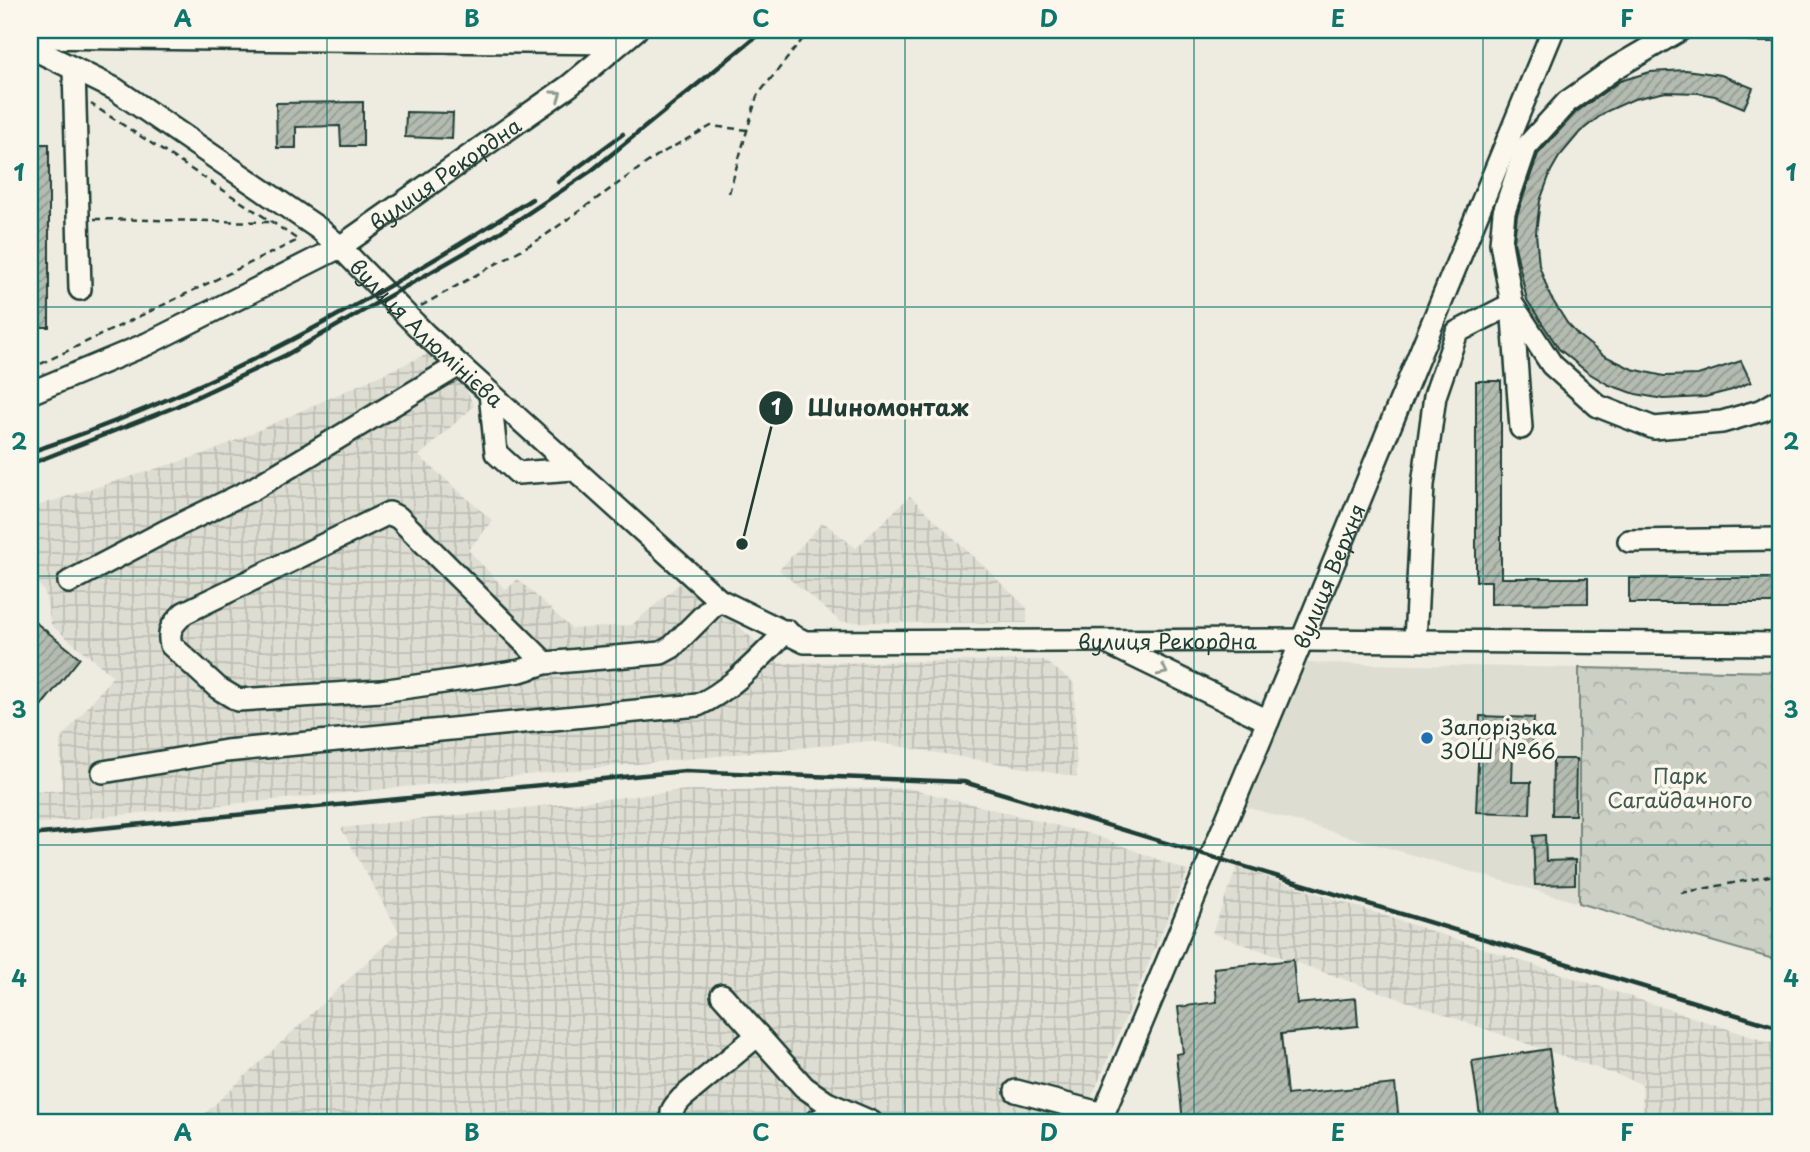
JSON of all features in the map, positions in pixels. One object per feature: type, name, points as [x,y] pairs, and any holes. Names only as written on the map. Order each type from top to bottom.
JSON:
[{"type":"street","name":"вулиця Верхня","points":[[1102,1118],[1553,30]]},
{"type":"street","points":[[1521,428],[1512,304],[1501,243],[1504,212],[1526,147],[1567,102],[1615,68],[1680,30]]},
{"type":"street","points":[[1754,30],[1780,30]]},
{"type":"street","name":"вулиця Рекордна","points":[[30,393],[147,344],[340,247],[569,86],[625,34]]},
{"type":"street","points":[[30,37],[625,34]]},
{"type":"street","name":"вулиця Алюмінієва","points":[[30,47],[115,89],[318,228],[459,365],[719,600],[796,636]]},
{"type":"street","points":[[74,69],[80,289]]},
{"type":"street","points":[[1512,304],[1552,365],[1598,406],[1654,428],[1722,422],[1763,410],[1780,400]]},
{"type":"street","points":[[1415,641],[1423,485],[1434,396],[1457,332],[1512,304]]},
{"type":"street","points":[[69,582],[163,532],[253,489],[459,365]]},
{"type":"street","points":[[490,393],[496,453],[518,473],[574,468]]},
{"type":"street","points":[[545,663],[399,518],[389,513],[184,613],[171,627],[169,636],[171,645],[218,688],[238,700],[381,691],[520,671],[545,663],[661,653],[672,647],[719,600]]},
{"type":"street","points":[[1629,541],[1780,539]]},
{"type":"street","name":"вулиця Рекордна","points":[[796,636],[1102,641],[1780,644]]},
{"type":"street","points":[[103,772],[226,751],[698,705],[714,697],[796,636]]},
{"type":"street","points":[[1102,641],[1268,721]]},
{"type":"street","points":[[722,995],[804,1087],[841,1109],[871,1122]]},
{"type":"street","points":[[675,1122],[671,1115],[672,1109],[682,1098],[758,1035]]},
{"type":"street","points":[[1016,1091],[1076,1115],[1102,1118]]},
{"type":"street","points":[[815,1122],[841,1109]]},
{"type":"path","points":[[729,193],[757,96],[810,30]]},
{"type":"path","points":[[30,369],[298,240],[75,94]]},
{"type":"path","points":[[403,312],[426,305],[540,239],[658,156],[711,126],[747,130]]},
{"type":"path","points":[[94,219],[272,222]]},
{"type":"path","points":[[1681,893],[1780,874]]},
{"type":"shaded area","points":[[434,351],[457,371],[474,406],[419,456],[493,521],[468,550],[506,590],[518,579],[572,629],[632,625],[686,578],[779,663],[1044,660],[1074,683],[1077,777],[869,741],[30,824],[30,791],[62,790],[60,740],[113,676],[51,625],[45,593],[30,572],[30,508],[210,452]]},
{"type":"shaded area","points":[[910,496],[1027,608],[1027,623],[841,622],[779,570],[823,522],[856,548]]},
{"type":"shaded area","name":"Запорізька ЗОШ №66","points":[[1307,663],[1579,668],[1579,903],[1246,807]]},
{"type":"shaded area","points":[[908,788],[1094,835],[1188,871],[1081,1122],[196,1122],[399,932],[341,828],[687,790]]},
{"type":"shaded area","points":[[1237,867],[1780,1046],[1780,1122],[1643,1122],[1642,1084],[1212,933]]},
{"type":"green space","name":"Парк Сагайдачного","points":[[1579,668],[1780,672],[1780,961],[1579,903]]},
{"type":"building","points":[[1686,70],[1721,75],[1753,88],[1744,108],[1715,96],[1666,92],[1634,99],[1605,112],[1580,132],[1551,171],[1540,201],[1536,233],[1539,265],[1550,296],[1567,323],[1603,355],[1632,369],[1664,376],[1698,375],[1741,361],[1751,382],[1705,397],[1663,399],[1609,385],[1587,372],[1559,349],[1527,300],[1514,242],[1517,215],[1538,154],[1576,112],[1620,81],[1650,72]]},
{"type":"building","points":[[363,102],[363,146],[341,146],[340,126],[296,127],[296,148],[277,148],[276,103]]},
{"type":"building","points":[[406,112],[453,113],[452,139],[405,137]]},
{"type":"building","points":[[30,144],[49,144],[49,327],[30,327]]},
{"type":"building","points":[[1476,381],[1501,381],[1501,578],[1588,578],[1588,603],[1491,604],[1491,581],[1476,581]]},
{"type":"building","points":[[1629,578],[1780,578],[1780,603],[1629,603]]},
{"type":"building","points":[[30,618],[80,658],[42,705],[30,695]]},
{"type":"building","points":[[1480,716],[1534,718],[1532,751],[1513,750],[1512,782],[1531,782],[1530,814],[1476,812]]},
{"type":"building","points":[[1553,759],[1576,759],[1575,815],[1552,815]]},
{"type":"building","points":[[1545,835],[1546,861],[1575,860],[1575,884],[1535,885],[1533,836]]},
{"type":"building","points":[[1293,960],[1297,1004],[1356,998],[1358,1026],[1281,1034],[1287,1095],[1395,1084],[1399,1122],[1183,1122],[1176,1054],[1183,1053],[1178,1007],[1217,1002],[1214,968]]},
{"type":"building","points":[[1549,1049],[1558,1115],[1508,1122],[1481,1122],[1472,1061]]},
{"type":"railway","points":[[30,464],[175,407],[286,355],[494,236],[591,171],[764,30]]},
{"type":"railway","points":[[558,182],[623,134]]},
{"type":"railway","points":[[30,452],[96,429],[226,373],[351,308],[532,199]]},
{"type":"railway","points":[[30,835],[685,771],[964,782],[1780,1028]]},
{"type":"place","name":"Шиномонтаж","points":[[742,544]]},
{"type":"place","name":"Запорізька ЗОШ №66","points":[[1427,738]]}]
